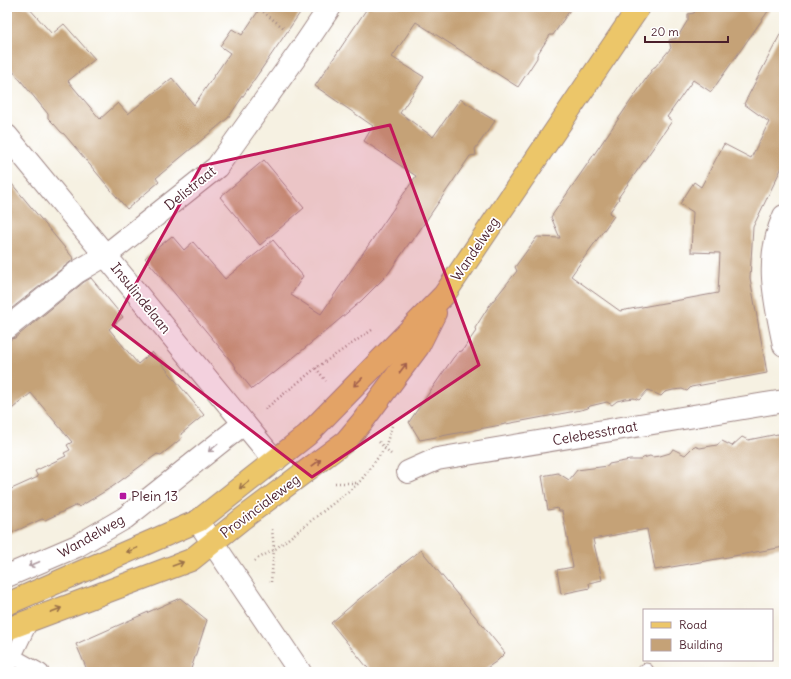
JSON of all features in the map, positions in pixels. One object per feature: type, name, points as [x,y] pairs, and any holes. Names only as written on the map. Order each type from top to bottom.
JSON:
[{"type":"main road","name":"Wandelweg","points":[[274,461],[307,435],[444,294],[639,7]]},
{"type":"main road","name":"Provincialeweg","points":[[7,630],[191,560],[346,441],[418,347],[444,294]]},
{"type":"main road","name":"Provincialeweg","points":[[7,604],[198,521],[274,461]]},
{"type":"street","name":"Delistraat","points":[[7,328],[77,272],[106,255],[217,167],[330,7]]},
{"type":"street","name":"Insulindelaan","points":[[7,136],[274,461]]},
{"type":"street","points":[[784,216],[773,254],[773,288],[784,345]]},
{"type":"street","name":"Celebesstraat","points":[[408,472],[437,459],[784,400]]},
{"type":"street","name":"Wandelweg","points":[[7,576],[77,546],[126,518],[243,424]]},
{"type":"street","points":[[198,521],[300,672]]},
{"type":"lane","points":[[7,670],[31,620]]},
{"type":"lane","points":[[14,657],[41,672]]},
{"type":"path","points":[[257,7],[305,44]]},
{"type":"path","points":[[243,424],[251,420],[316,368],[376,327]]},
{"type":"path","points":[[271,523],[274,550],[358,483],[385,448]]},
{"type":"path","points":[[332,482],[358,483]]},
{"type":"highlighted area","points":[[390,125],[479,365],[312,477],[113,325],[201,166]]},
{"type":"building","points":[[7,7],[28,7],[52,34],[64,24],[95,59],[68,81],[100,119],[118,103],[128,114],[172,78],[194,105],[230,53],[220,46],[232,29],[242,35],[261,7],[304,7],[228,118],[156,178],[159,182],[127,209],[64,134],[48,118],[48,114],[7,64]]},
{"type":"building","points":[[368,7],[572,7],[553,35],[550,35],[518,87],[416,22],[392,57],[424,77],[400,113],[433,137],[460,99],[495,121],[475,149],[476,155],[470,156],[388,274],[361,301],[321,335],[252,389],[235,368],[236,367],[145,258],[172,236],[184,250],[193,242],[225,279],[273,240],[303,276],[291,295],[321,314],[416,176],[364,141],[373,126],[315,86]]},
{"type":"building","points":[[697,7],[771,7],[711,92],[693,80],[667,117],[672,121],[609,213],[614,216],[571,276],[620,311],[718,293],[720,253],[691,252],[693,212],[680,204],[694,182],[701,187],[724,144],[751,158],[769,122],[744,104],[784,27],[784,163],[753,227],[750,278],[767,373],[691,387],[687,391],[682,389],[673,390],[665,392],[661,396],[648,390],[639,400],[634,398],[625,399],[617,401],[612,405],[607,402],[581,410],[420,440],[409,422],[453,358],[458,352],[462,351],[476,331],[475,328],[489,306],[517,271],[515,267],[537,237],[560,238],[551,217],[654,67],[671,48],[669,40],[677,38],[688,20],[688,14],[694,13]]},
{"type":"building","points":[[264,160],[304,208],[260,245],[220,197]]},
{"type":"building","points":[[7,178],[74,259],[7,312]]},
{"type":"building","points":[[91,278],[123,317],[109,329],[138,364],[152,352],[204,415],[181,434],[182,438],[161,455],[157,454],[112,487],[79,507],[77,505],[7,535],[7,491],[38,477],[35,471],[66,456],[64,453],[70,450],[67,445],[72,442],[31,393],[7,413],[7,340],[15,338]]},
{"type":"building","points":[[784,434],[784,547],[655,570],[647,529],[593,539],[602,580],[589,583],[590,588],[561,594],[557,570],[573,567],[562,511],[559,511],[558,508],[548,510],[542,476],[558,473],[569,480],[577,470],[608,466],[609,464],[630,460],[641,460],[650,456],[660,456],[670,453],[673,449],[685,455],[694,446],[700,448],[717,445],[722,441],[732,446],[742,437],[748,440]]},
{"type":"building","points":[[421,550],[505,653],[497,661],[481,672],[371,672],[331,623]]},
{"type":"building","points":[[180,598],[207,620],[190,672],[88,672],[76,644]]},
{"type":"place","name":"Plein 13","points":[[123,496]]}]
